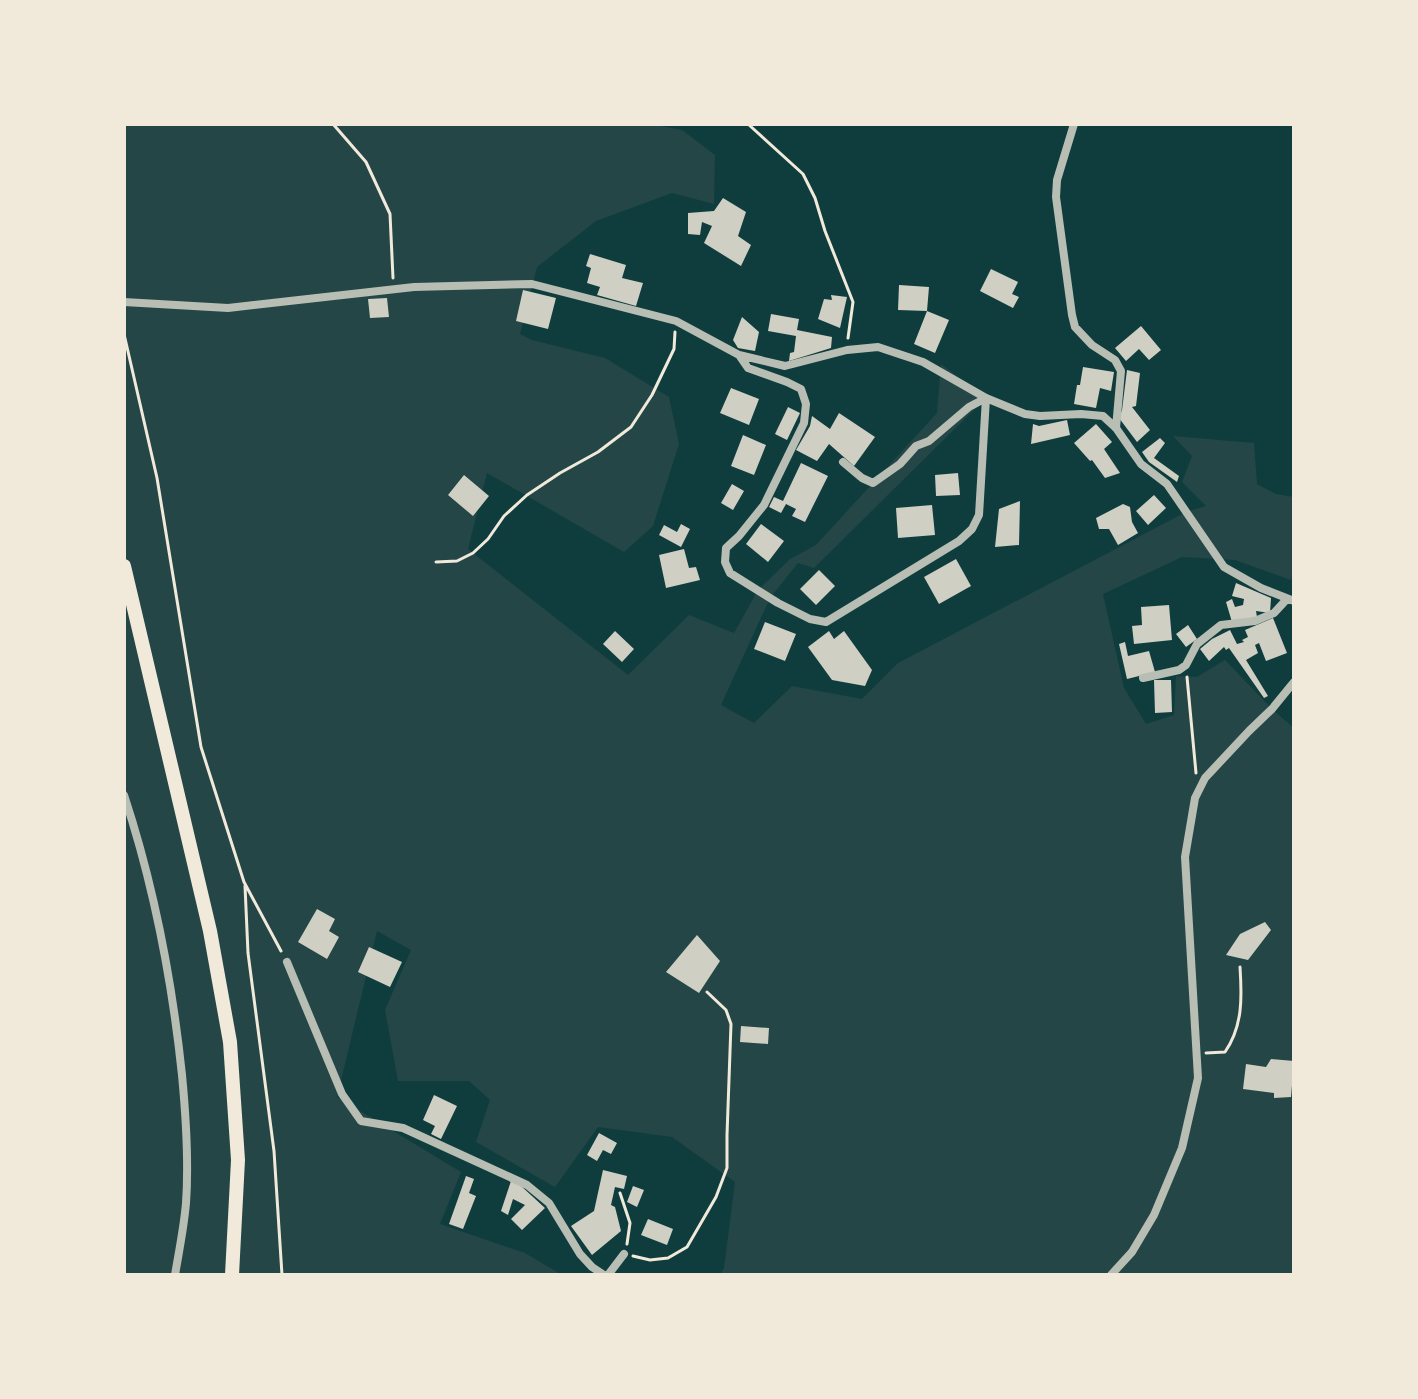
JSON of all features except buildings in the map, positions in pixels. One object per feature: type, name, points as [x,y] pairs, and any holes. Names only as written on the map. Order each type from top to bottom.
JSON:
[{"type":"highway","points":[[124,566],[210,931],[230,1042],[238,1160],[232,1275]]},
{"type":"street","points":[[1074,124],[1057,180],[1056,197],[1070,299],[1075,327],[1092,345],[1115,360],[1121,371],[1116,428]]},
{"type":"street","points":[[124,302],[228,308],[394,289],[532,284],[676,321],[739,355],[785,366],[847,350],[878,347],[923,362],[986,398],[1025,414],[1103,416],[1116,428],[1141,464],[1167,484],[1224,567],[1261,588],[1291,600]]},
{"type":"street","points":[[739,355],[748,368],[801,389],[806,404],[804,423],[764,505],[726,548],[725,562],[730,573],[778,603],[810,619],[826,622],[959,541],[972,529],[979,515],[986,398]]},
{"type":"street","points":[[843,462],[873,483],[900,464],[916,446],[929,441],[969,407],[986,398]]},
{"type":"street","points":[[1143,678],[1179,670],[1186,665],[1197,644],[1221,625],[1255,621],[1274,613],[1291,600]]},
{"type":"street","points":[[1111,1275],[1132,1252],[1154,1215],[1182,1148],[1198,1078],[1185,857],[1195,798],[1205,778],[1294,682]]},
{"type":"street","points":[[124,795],[163,939],[180,1058],[186,1128],[186,1202],[175,1275]]},
{"type":"street","points":[[287,962],[342,1094],[361,1121],[403,1128],[527,1185],[549,1203],[580,1254],[592,1267],[606,1275],[624,1254]]},
{"type":"path","points":[[333,124],[366,162],[390,214],[394,289]]},
{"type":"path","points":[[748,124],[803,174],[815,198],[853,302],[847,350]]},
{"type":"path","points":[[436,562],[457,561],[473,553],[488,539],[504,516],[527,495],[598,452],[631,427],[652,395],[674,349],[676,321]]},
{"type":"path","points":[[124,334],[157,478],[201,747],[244,882],[287,962]]},
{"type":"path","points":[[1186,665],[1196,771],[1195,798]]},
{"type":"path","points":[[244,882],[248,953],[274,1151],[282,1275]]},
{"type":"path","points":[[1197,1052],[1225,1052],[1234,1039],[1240,1020],[1240,967]]},
{"type":"path","points":[[620,1193],[630,1223],[624,1254],[650,1260],[668,1258],[687,1247],[716,1197],[727,1168],[731,1024],[726,1010],[707,992]]},
{"type":"shaded area","points":[[124,124],[651,124],[682,130],[715,155],[714,204],[672,193],[596,221],[537,267],[520,334],[532,340],[605,358],[669,397],[679,444],[653,526],[624,552],[487,473],[468,549],[628,675],[689,615],[734,633],[758,590],[790,559],[816,545],[937,413],[941,364],[986,398],[814,568],[798,563],[770,598],[721,705],[754,723],[792,686],[862,699],[898,663],[1186,512],[1206,506],[1182,482],[1192,456],[1173,436],[1254,443],[1257,484],[1276,494],[1294,497],[1294,568],[1291,580],[1235,560],[1182,557],[1103,594],[1124,688],[1146,724],[1174,715],[1176,676],[1197,677],[1225,660],[1294,728],[1294,1275],[720,1275],[724,1268],[735,1182],[672,1137],[598,1127],[555,1187],[476,1142],[490,1100],[469,1081],[398,1081],[385,1010],[411,950],[377,931],[337,1097],[461,1172],[440,1224],[525,1253],[562,1275],[124,1275]]}]
